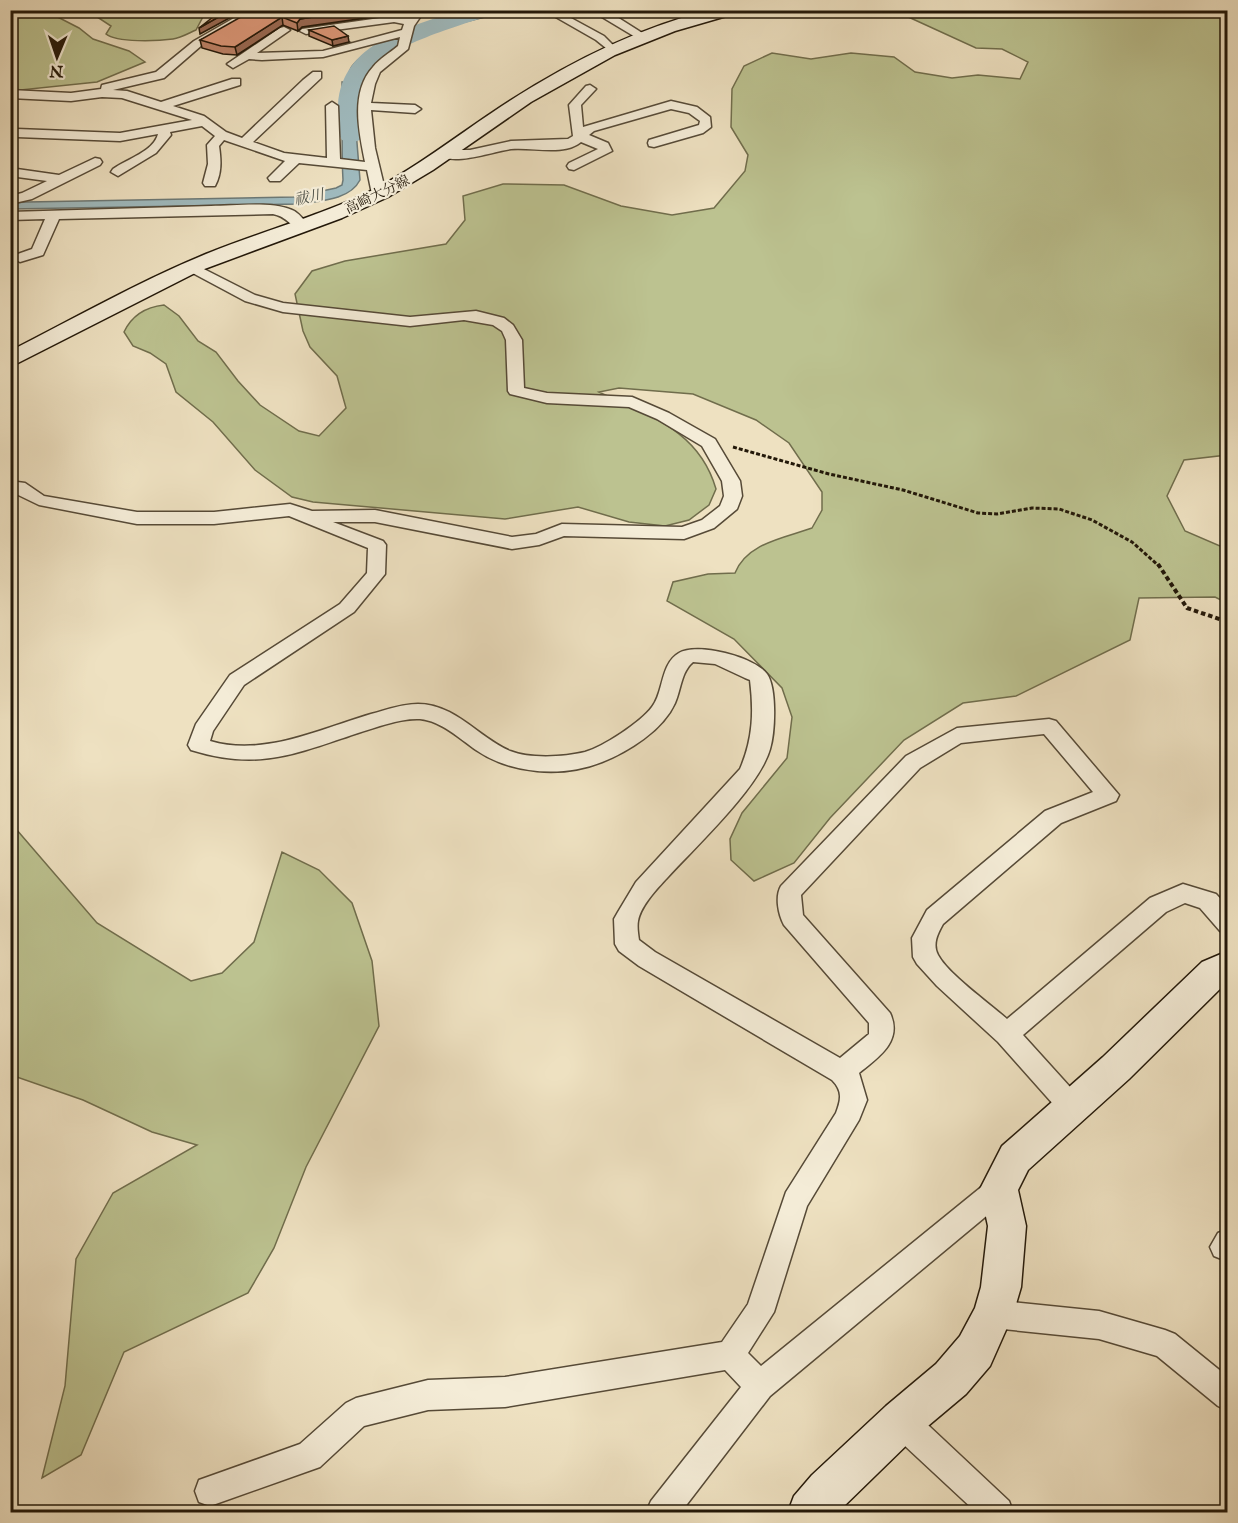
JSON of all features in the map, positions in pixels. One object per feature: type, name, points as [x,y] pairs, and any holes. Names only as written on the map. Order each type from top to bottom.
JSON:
[{"type":"main road","name":"高崎大分線","points":[[10,360],[192,267],[380,194],[424,169],[517,103],[611,49],[684,22],[731,10]]},
{"type":"main road","points":[[810,1512],[828,1491],[902,1421],[951,1379],[975,1352],[993,1314],[1001,1287],[1007,1226],[999,1189],[1015,1158],[1116,1068],[1214,972],[1227,965]]},
{"type":"street","points":[[380,194],[369,166],[364,106],[366,90],[374,72],[401,50],[407,32],[420,10]]},
{"type":"street","points":[[601,12],[641,36]]},
{"type":"street","points":[[10,94],[82,93],[160,75],[198,43],[257,14]]},
{"type":"street","points":[[558,14],[600,38],[611,49]]},
{"type":"street","points":[[306,32],[394,19],[407,32]]},
{"type":"street","points":[[233,64],[284,30]]},
{"type":"street","points":[[247,55],[262,57],[323,54],[407,32]]},
{"type":"street","points":[[244,143],[265,126],[298,89],[317,75]]},
{"type":"street","points":[[161,106],[236,81]]},
{"type":"street","points":[[574,166],[606,151],[603,146],[579,135],[577,130],[578,111],[574,105],[590,89]]},
{"type":"street","points":[[42,94],[71,97],[118,93],[206,121],[222,135],[295,159],[369,166]]},
{"type":"street","points":[[444,154],[470,154],[511,145],[563,145],[573,142],[590,128],[671,105],[693,110],[706,120],[705,127],[699,130],[654,144]]},
{"type":"street","points":[[332,106],[338,163]]},
{"type":"street","points":[[364,106],[415,110]]},
{"type":"street","points":[[17,133],[120,137],[206,121]]},
{"type":"street","points":[[118,172],[142,155],[160,146],[165,135],[162,129]]},
{"type":"street","points":[[210,183],[215,164],[213,145],[222,135]]},
{"type":"street","points":[[275,178],[295,159]]},
{"type":"street","points":[[10,200],[27,196],[95,162]]},
{"type":"street","points":[[10,172],[62,179]]},
{"type":"street","points":[[10,216],[273,210],[289,213],[302,226]]},
{"type":"street","points":[[20,258],[38,252],[54,214]]},
{"type":"street","points":[[192,267],[242,294],[271,305],[322,312],[383,316],[404,321],[445,316],[479,317],[498,321],[510,330],[515,343],[516,391],[547,398],[632,402],[663,416],[709,443],[731,481],[733,496],[728,509],[708,524],[684,533],[562,530],[539,538],[512,543],[375,516],[310,516]]},
{"type":"street","points":[[10,486],[19,487],[39,500],[137,518],[214,518],[290,510],[310,516],[329,527],[377,545],[376,574],[347,608],[237,680],[202,729],[198,745],[216,753],[268,752],[383,717],[422,711],[450,722],[503,757],[528,762],[564,762],[595,757],[658,715],[668,700],[674,673],[682,659],[693,654],[719,658],[747,668],[759,677],[764,708],[760,748],[749,773],[644,888],[626,919],[627,944],[647,959],[841,1072],[850,1081],[854,1100],[846,1120],[795,1202],[760,1312],[730,1355],[505,1392],[428,1395],[356,1413],[309,1456],[210,1491]]},
{"type":"street","points":[[841,1072],[881,1037],[881,1020],[792,918],[789,892],[913,762],[957,736],[1049,726],[1108,795],[1053,817],[935,917],[924,938],[925,957],[945,979],[1007,1034],[1071,1106]]},
{"type":"street","points":[[1007,1034],[1158,905],[1183,893],[1208,901],[1227,924]]},
{"type":"street","points":[[662,1512],[760,1386],[999,1189]]},
{"type":"street","points":[[993,1314],[1099,1325],[1165,1344],[1227,1396]]},
{"type":"street","points":[[730,1355],[760,1386]]},
{"type":"street","points":[[902,1421],[998,1512]]},
{"type":"path","points":[[709,443],[731,446],[830,474],[903,490],[978,513],[997,514],[1032,508],[1059,509],[1092,520],[1132,542],[1157,563],[1187,608],[1227,622]]},
{"type":"green space","points":[[206,10],[196,30],[182,37],[148,41],[111,37],[106,34],[111,26],[88,11]]},
{"type":"green space","points":[[11,11],[46,11],[79,28],[93,39],[129,51],[145,62],[97,82],[11,91]]},
{"type":"green space","points":[[909,11],[1227,11],[1227,455],[1184,460],[1167,496],[1185,531],[1227,549],[1227,603],[1215,597],[1139,598],[1130,640],[1016,696],[963,703],[904,740],[830,818],[794,863],[754,881],[731,860],[730,839],[742,813],[787,758],[792,717],[782,688],[734,639],[667,601],[673,582],[708,574],[735,573],[748,555],[757,548],[812,528],[822,510],[822,492],[789,443],[756,420],[693,394],[619,388],[599,392],[670,427],[698,452],[708,469],[716,489],[709,505],[689,520],[665,526],[629,522],[578,507],[505,519],[313,502],[292,497],[255,470],[213,422],[176,392],[166,364],[150,353],[133,346],[124,332],[140,313],[164,305],[179,316],[198,341],[216,352],[260,405],[299,431],[319,436],[346,408],[337,376],[310,347],[303,331],[295,294],[312,271],[345,261],[446,244],[465,220],[463,196],[503,184],[564,185],[621,206],[672,215],[714,208],[745,171],[748,155],[731,127],[732,89],[744,66],[772,53],[811,59],[851,53],[894,57],[915,72],[952,78],[978,75],[1020,79],[1028,62],[1002,49],[976,48],[904,15]]},
{"type":"green space","points":[[10,822],[97,923],[191,981],[222,973],[254,942],[282,852],[319,870],[352,903],[372,961],[379,1026],[306,1167],[274,1248],[248,1293],[124,1352],[81,1455],[42,1478],[65,1386],[76,1259],[113,1193],[197,1145],[152,1132],[83,1100],[11,1075]]},
{"type":"water","points":[[489,11],[509,11],[457,24],[401,42],[356,73],[353,93],[360,180],[355,187],[342,196],[300,204],[11,209],[11,203],[27,202],[294,197],[336,188],[342,185],[343,180],[342,82],[346,82],[353,65],[363,55],[396,38],[437,24]]},
{"type":"building","points":[[222,10],[231,10],[199,28]]},
{"type":"building","points":[[274,10],[359,10],[300,19],[297,23],[282,17],[235,47],[200,40],[246,14]]},
{"type":"building","points":[[334,26],[348,36],[332,40],[309,30]]},
{"type":"waterway","name":"祓川","points":[[456,20],[458,10]]},
{"type":"waterway","name":"祓川","points":[[351,135],[352,91],[357,74],[370,58],[418,33],[483,10]]}]
